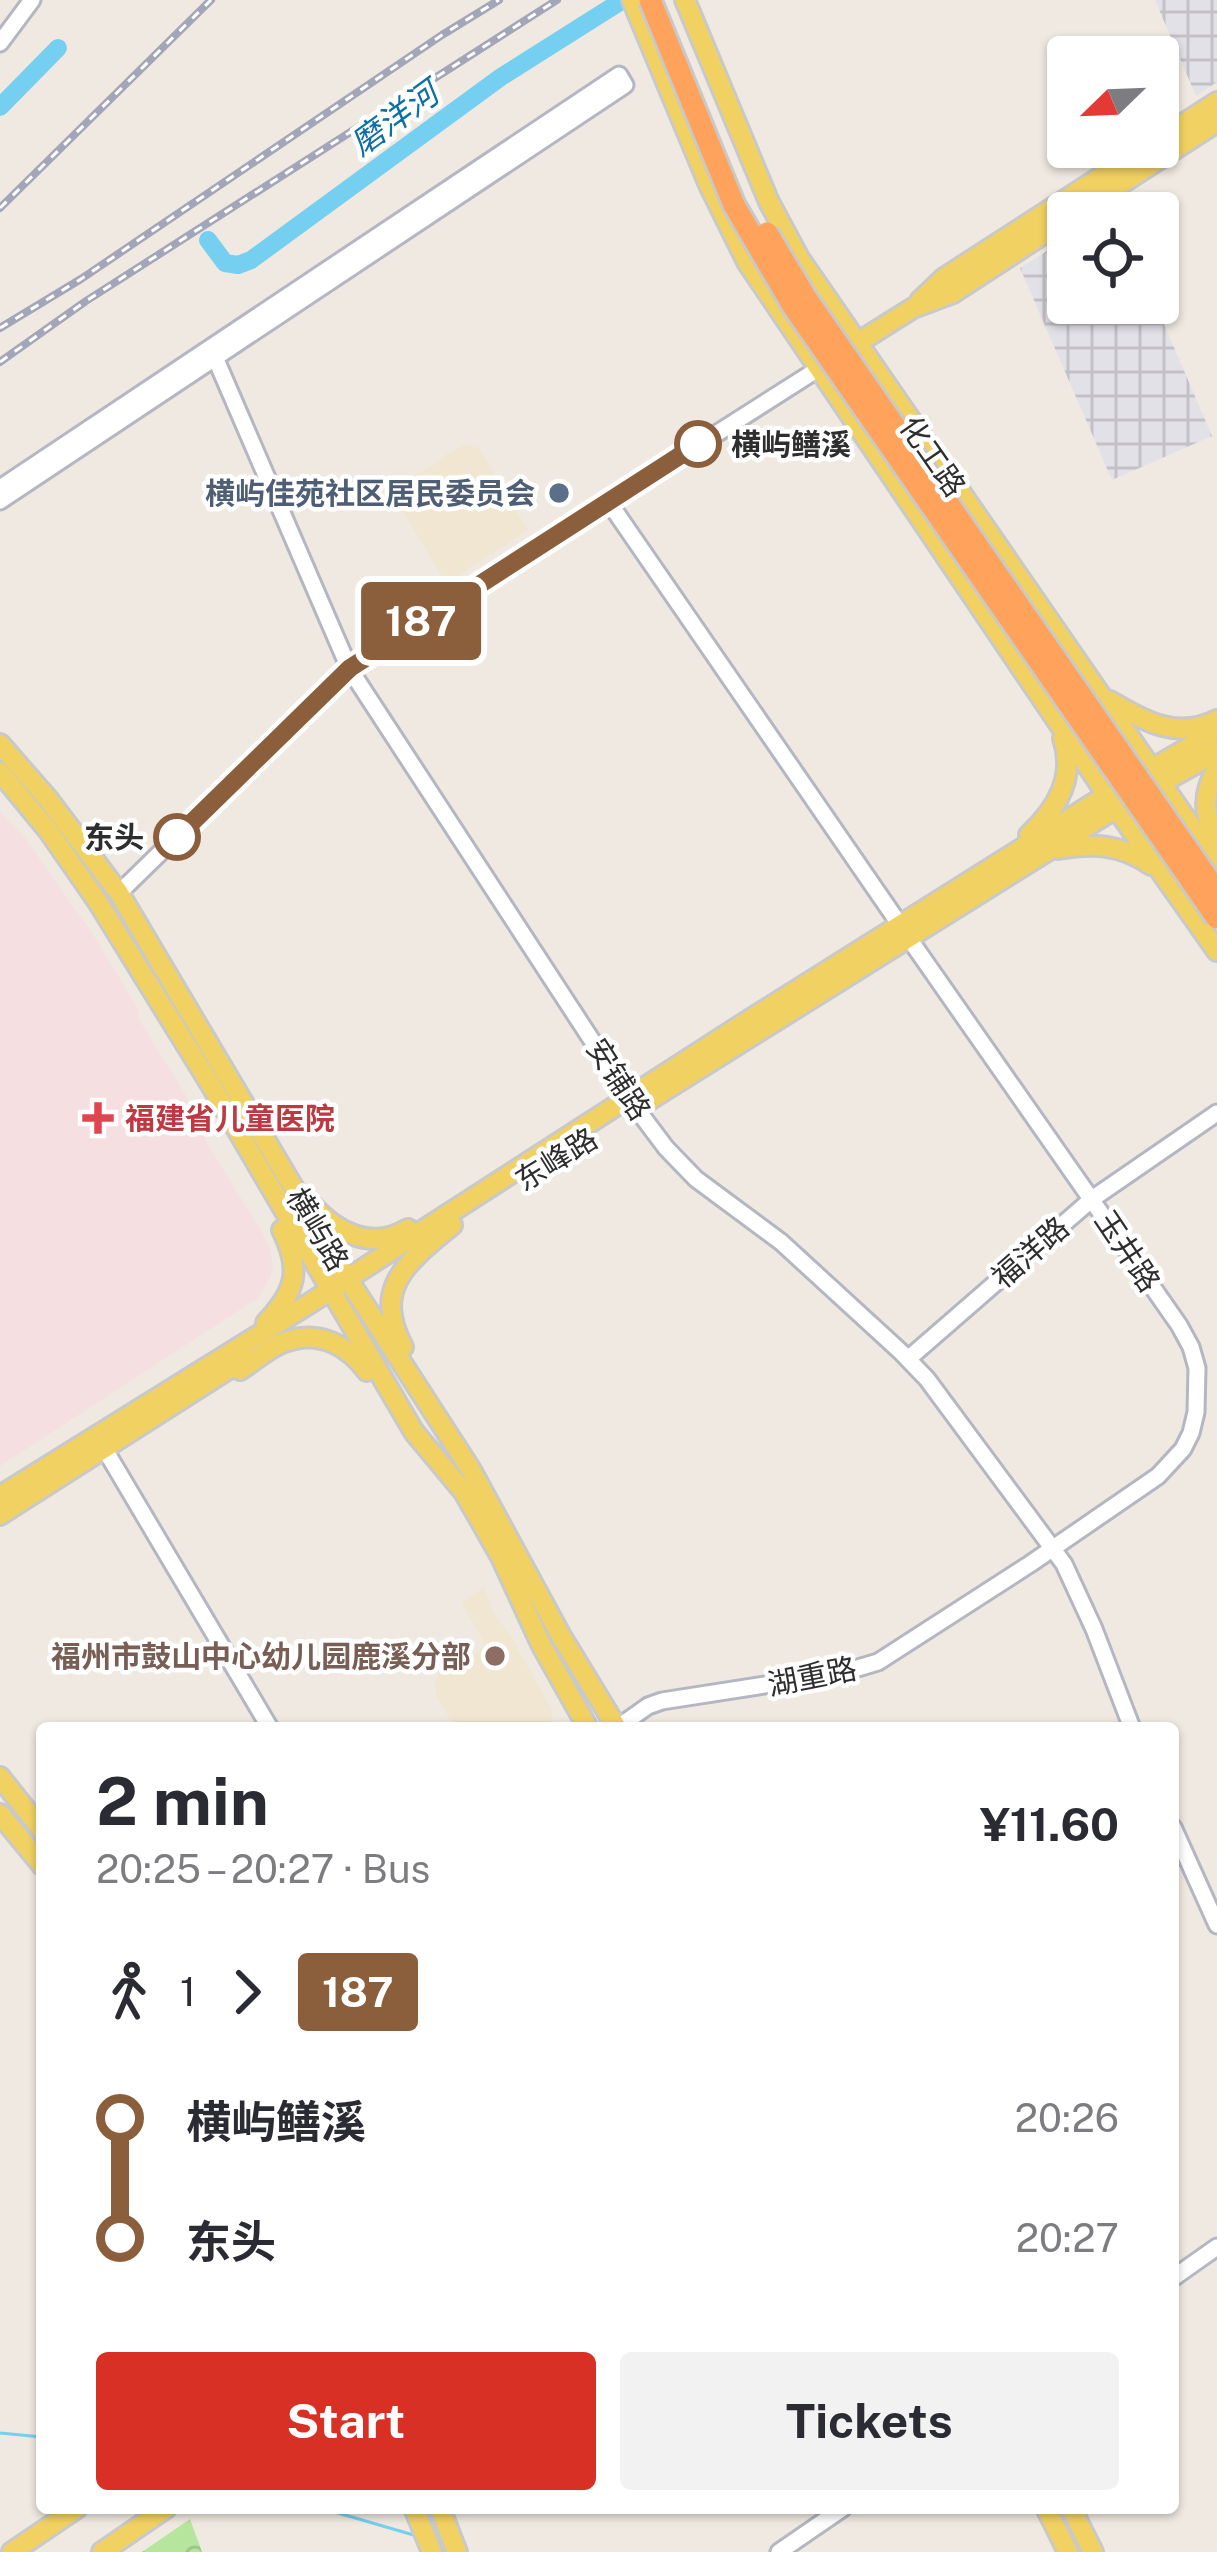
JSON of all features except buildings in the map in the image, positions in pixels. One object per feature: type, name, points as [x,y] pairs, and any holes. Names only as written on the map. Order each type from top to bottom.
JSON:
[{"type":"highway","name":"化工路","points":[[650,0],[734,205],[793,306],[1217,918]]},
{"type":"highway","name":"化工路","points":[[665,0],[747,200],[806,298],[1217,892]]},
{"type":"main road","points":[[632,0],[709,185],[747,262],[1111,802],[1217,950]]},
{"type":"main road","points":[[685,0],[769,202],[824,298],[1217,864]]},
{"type":"main road","points":[[1179,126],[1217,102]]},
{"type":"main road","points":[[1109,192],[1217,122]]},
{"type":"main road","points":[[913,308],[944,278],[1114,168]]},
{"type":"main road","points":[[818,368],[913,308],[952,293],[1047,232]]},
{"type":"main road","points":[[1102,696],[1158,726],[1196,729],[1217,720]]},
{"type":"main road","points":[[1000,861],[1041,824],[1065,784],[1067,750],[1045,702]]},
{"type":"main road","points":[[1111,802],[1217,731]]},
{"type":"main road","name":"横屿路","points":[[0,744],[119,892],[350,1283],[471,1470],[613,1722]]},
{"type":"main road","points":[[1157,775],[1217,752]]},
{"type":"main road","points":[[1217,768],[1204,808],[1217,841]]},
{"type":"main road","name":"横屿路","points":[[0,772],[98,902],[414,1432],[473,1508],[585,1722]]},
{"type":"main road","name":"东峰路","points":[[904,931],[1000,861],[1111,802]]},
{"type":"main road","name":"东峰路","points":[[350,1283],[452,1225],[904,931],[1047,851],[1111,802]]},
{"type":"main road","points":[[1047,851],[1110,846],[1159,871]]},
{"type":"main road","name":"东峰路","points":[[0,1515],[192,1392],[476,1196],[633,1103]]},
{"type":"main road","points":[[247,1149],[295,1269],[283,1304],[253,1339]]},
{"type":"main road","points":[[289,1180],[331,1224],[367,1239],[394,1237],[459,1198],[476,1196]]},
{"type":"main road","points":[[437,1416],[396,1333],[390,1305],[407,1264],[452,1225]]},
{"type":"main road","name":"东峰路","points":[[0,1496],[253,1339],[333,1295]]},
{"type":"main road","points":[[192,1392],[237,1372],[289,1340],[324,1340],[357,1358],[414,1432]]},
{"type":"main road","points":[[0,1778],[36,1823]]},
{"type":"main road","points":[[0,1814],[36,1858]]},
{"type":"main road","points":[[12,2552],[68,2514]]},
{"type":"main road","points":[[102,2552],[157,2514]]},
{"type":"main road","points":[[416,2514],[432,2552]]},
{"type":"main road","points":[[443,2514],[457,2552]]},
{"type":"main road","points":[[1049,2514],[1068,2552]]},
{"type":"main road","points":[[1074,2514],[1093,2552]]},
{"type":"street","points":[[0,44],[32,0]]},
{"type":"street","points":[[0,488],[213,353],[626,85],[619,75],[213,353],[0,501]]},
{"type":"street","name":"安铺路","points":[[213,353],[350,668],[633,1103],[696,1179],[781,1242],[927,1379],[1054,1548],[1079,1595],[1130,1722]]},
{"type":"street","points":[[119,892],[350,668],[818,368]]},
{"type":"street","name":"玉井路","points":[[608,501],[1093,1198],[1191,1347],[1198,1377],[1196,1412],[1184,1449],[1166,1469],[1054,1548]]},
{"type":"street","name":"福洋路","points":[[908,1359],[1093,1198],[1217,1113]]},
{"type":"street","points":[[104,1448],[266,1722]]},
{"type":"street","name":"湖重路","points":[[625,1722],[662,1701],[841,1673],[878,1661],[1054,1548]]},
{"type":"street","points":[[1179,1840],[1217,1925]]},
{"type":"street","points":[[1179,2274],[1217,2247]]},
{"type":"street","points":[[779,2552],[834,2514]]},
{"type":"shaded area","points":[[1155,0],[1217,0],[1217,82],[1196,96],[1179,56],[1179,36],[1170,36]]},
{"type":"shaded area","points":[[1047,251],[1047,324],[1164,324],[1212,436],[1112,480],[1020,268]]},
{"type":"shaded area","points":[[466,445],[479,448],[528,530],[446,583],[389,488]]},
{"type":"shaded area","name":"福建省儿童医院","points":[[0,812],[25,838],[96,939],[185,1094],[207,1143],[263,1234],[273,1265],[258,1298],[0,1466]]},
{"type":"shaded area","name":"福州市鼓山中心幼儿园鹿溪分部","points":[[484,1588],[493,1612],[551,1708],[552,1722],[452,1722],[437,1697],[439,1673],[485,1644],[461,1602]]},
{"type":"green space","points":[[190,2519],[202,2552],[142,2552]]},
{"type":"waterway","name":"磨洋河","points":[[208,240],[225,263],[251,260],[501,77],[623,0]]},
{"type":"waterway","name":"磨洋河","points":[[0,107],[58,48]]},
{"type":"waterway","points":[[0,2433],[36,2436]]},
{"type":"waterway","points":[[342,2514],[417,2536]]},
{"type":"railway","points":[[0,208],[211,0]]},
{"type":"railway","points":[[0,328],[499,0]]},
{"type":"railway","points":[[0,362],[86,301],[557,0]]},
{"type":"bus line","name":"187","points":[[177,837],[350,668],[698,444]]},
{"type":"place","name":"横屿鳝溪","points":[[698,444]]},
{"type":"place","name":"横屿佳苑社区居民委员会","points":[[559,493]]},
{"type":"place","name":"东头","points":[[177,837]]},
{"type":"place","name":"福建省儿童医院","points":[[98,1118]]},
{"type":"place","name":"福州市鼓山中心幼儿园鹿溪分部","points":[[495,1656]]}]
